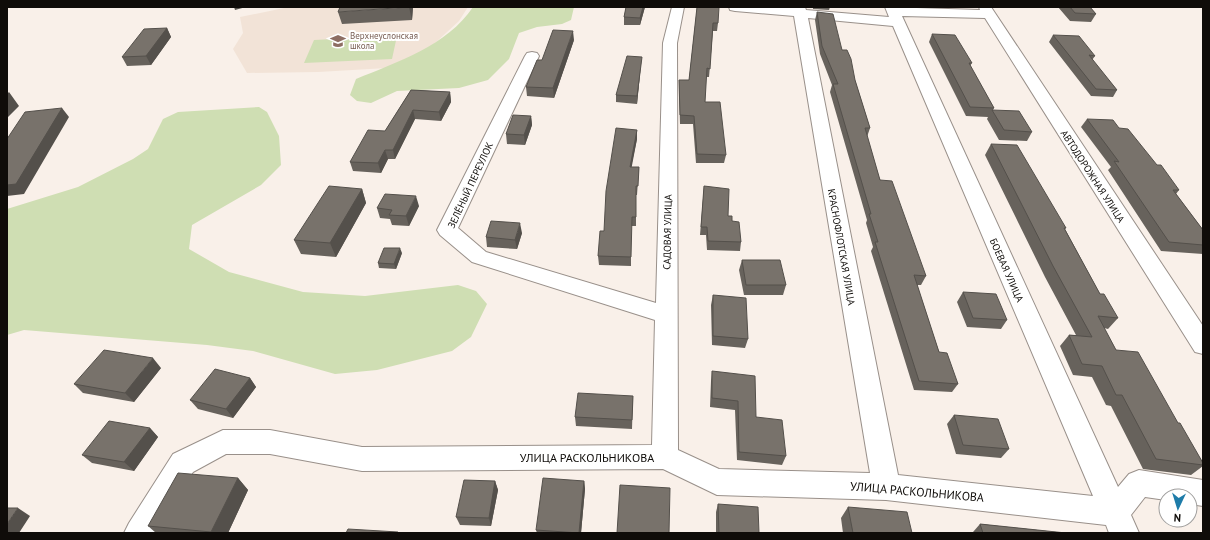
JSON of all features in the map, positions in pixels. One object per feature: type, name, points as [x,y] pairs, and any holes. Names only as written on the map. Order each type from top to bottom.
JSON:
[{"type":"street","name":"САДОВАЯ УЛИЦА","points":[[665,457],[670,43],[678,7]]},
{"type":"street","points":[[735,7],[893,14],[986,10]]},
{"type":"street","name":"АВТОДОРОЖНАЯ УЛИЦА","points":[[986,10],[1203,345]]},
{"type":"street","name":"КРАСНОФЛОТСКАЯ УЛИЦА","points":[[799,11],[886,487]]},
{"type":"street","name":"БОЕВАЯ УЛИЦА","points":[[893,14],[1119,522]]},
{"type":"street","name":"ЗЕЛЁНЫЙ ПЕРЕУЛОК","points":[[532,56],[447,230],[479,257],[666,315]]},
{"type":"street","name":"УЛИЦА РАСКОЛЬНИКОВА","points":[[139,533],[183,463],[223,442],[270,442],[362,459],[665,457],[717,482],[886,487],[1119,522]]},
{"type":"street","points":[[1119,522],[1139,483],[1203,493]]},
{"type":"shaded area","name":"Верхнеуслонская школа","points":[[289,7],[468,7],[459,21],[421,56],[387,68],[318,72],[247,73],[233,49],[243,33],[240,17]]},
{"type":"green space","points":[[473,7],[574,7],[571,20],[562,24],[537,27],[519,33],[509,59],[488,80],[459,88],[397,91],[371,103],[357,101],[350,95],[356,79],[404,59],[435,42],[450,32],[462,21]]},
{"type":"green space","points":[[397,36],[392,59],[304,63],[314,40]]},
{"type":"green space","points":[[259,107],[267,112],[279,136],[281,165],[261,185],[192,225],[189,249],[229,272],[303,292],[365,296],[458,285],[476,291],[487,304],[471,337],[452,351],[377,370],[335,374],[253,351],[207,345],[24,330],[7,335],[7,209],[78,187],[133,159],[148,149],[163,119],[178,112]]},
{"type":"building","points":[[340,7],[409,7],[338,12]]},
{"type":"building","points":[[626,7],[643,7],[640,18],[624,17]]},
{"type":"building","points":[[697,7],[719,7],[718,23],[713,23],[710,69],[707,68],[705,102],[720,102],[726,155],[697,154],[694,116],[680,115],[679,80],[689,80]]},
{"type":"building","points":[[1070,7],[1090,7],[1096,14],[1075,13]]},
{"type":"building","points":[[817,12],[833,14],[842,50],[847,50],[851,59],[855,80],[870,128],[865,128],[880,180],[892,181],[926,276],[914,275],[939,352],[947,353],[958,384],[919,381],[875,242],[878,242],[869,214],[871,214],[833,84],[838,84],[822,46]]},
{"type":"building","points":[[167,28],[146,56],[122,57],[144,29]]},
{"type":"building","points":[[553,30],[573,31],[553,88],[526,87],[537,60],[542,60]]},
{"type":"building","points":[[932,34],[955,35],[972,63],[969,63],[994,108],[970,107]]},
{"type":"building","points":[[1053,35],[1079,36],[1095,56],[1089,55],[1117,90],[1096,89]]},
{"type":"building","points":[[627,56],[642,57],[637,96],[616,95]]},
{"type":"building","points":[[411,90],[450,92],[439,112],[413,110],[393,150],[385,150],[378,163],[350,162],[368,130],[385,131]]},
{"type":"building","points":[[62,108],[16,184],[7,185],[7,139],[25,112]]},
{"type":"building","points":[[992,110],[1019,111],[1032,132],[1004,130]]},
{"type":"building","points":[[513,115],[531,116],[524,135],[506,134]]},
{"type":"building","points":[[1087,119],[1113,120],[1119,128],[1128,129],[1157,165],[1161,165],[1179,190],[1173,190],[1203,230],[1203,245],[1169,242],[1114,161],[1119,162]]},
{"type":"building","points":[[616,128],[637,130],[630,167],[639,167],[638,186],[636,186],[636,217],[632,217],[631,257],[598,256],[600,231],[604,231],[606,191]]},
{"type":"building","points":[[991,144],[1017,145],[1066,228],[1064,228],[1100,294],[1104,294],[1118,318],[1098,316],[1116,350],[1138,352],[1203,465],[1156,459],[1122,395],[1116,395],[1102,366],[1082,364],[1069,335],[1092,337],[1053,266]]},
{"type":"building","points":[[329,186],[362,189],[330,243],[294,240]]},
{"type":"building","points":[[704,186],[729,189],[728,216],[732,216],[732,221],[739,222],[741,242],[708,241],[707,227],[701,227]]},
{"type":"building","points":[[385,194],[416,196],[406,216],[389,215],[392,210],[377,208]]},
{"type":"building","points":[[491,221],[520,223],[515,240],[486,237]]},
{"type":"building","points":[[384,248],[400,248],[394,264],[378,263]]},
{"type":"building","points":[[742,260],[780,260],[786,285],[746,285]]},
{"type":"building","points":[[963,292],[996,294],[1007,320],[973,318]]},
{"type":"building","points":[[713,295],[746,298],[748,339],[713,336]]},
{"type":"building","points":[[104,350],[153,358],[125,393],[74,384]]},
{"type":"building","points":[[215,369],[250,378],[226,409],[190,400]]},
{"type":"building","points":[[712,371],[755,376],[756,417],[782,420],[786,456],[739,452],[738,401],[712,398]]},
{"type":"building","points":[[578,393],[633,396],[632,420],[575,417]]},
{"type":"building","points":[[954,415],[998,419],[1009,449],[963,445]]},
{"type":"building","points":[[109,421],[150,428],[124,462],[82,455]]},
{"type":"building","points":[[178,473],[238,478],[211,532],[148,526]]},
{"type":"building","points":[[543,478],[584,481],[579,533],[536,530]]},
{"type":"building","points":[[464,480],[495,481],[489,518],[456,517]]},
{"type":"building","points":[[620,485],[670,488],[669,533],[617,533]]},
{"type":"building","points":[[718,504],[758,507],[759,533],[719,533]]},
{"type":"building","points":[[848,507],[907,512],[912,533],[853,533]]},
{"type":"building","points":[[7,508],[18,508],[7,524]]},
{"type":"building","points":[[980,524],[1066,533],[983,533]]},
{"type":"building","points":[[348,529],[398,532],[398,533],[346,533]]},
{"type":"place","name":"Верхнеуслонская школа","points":[[338,41]]}]
